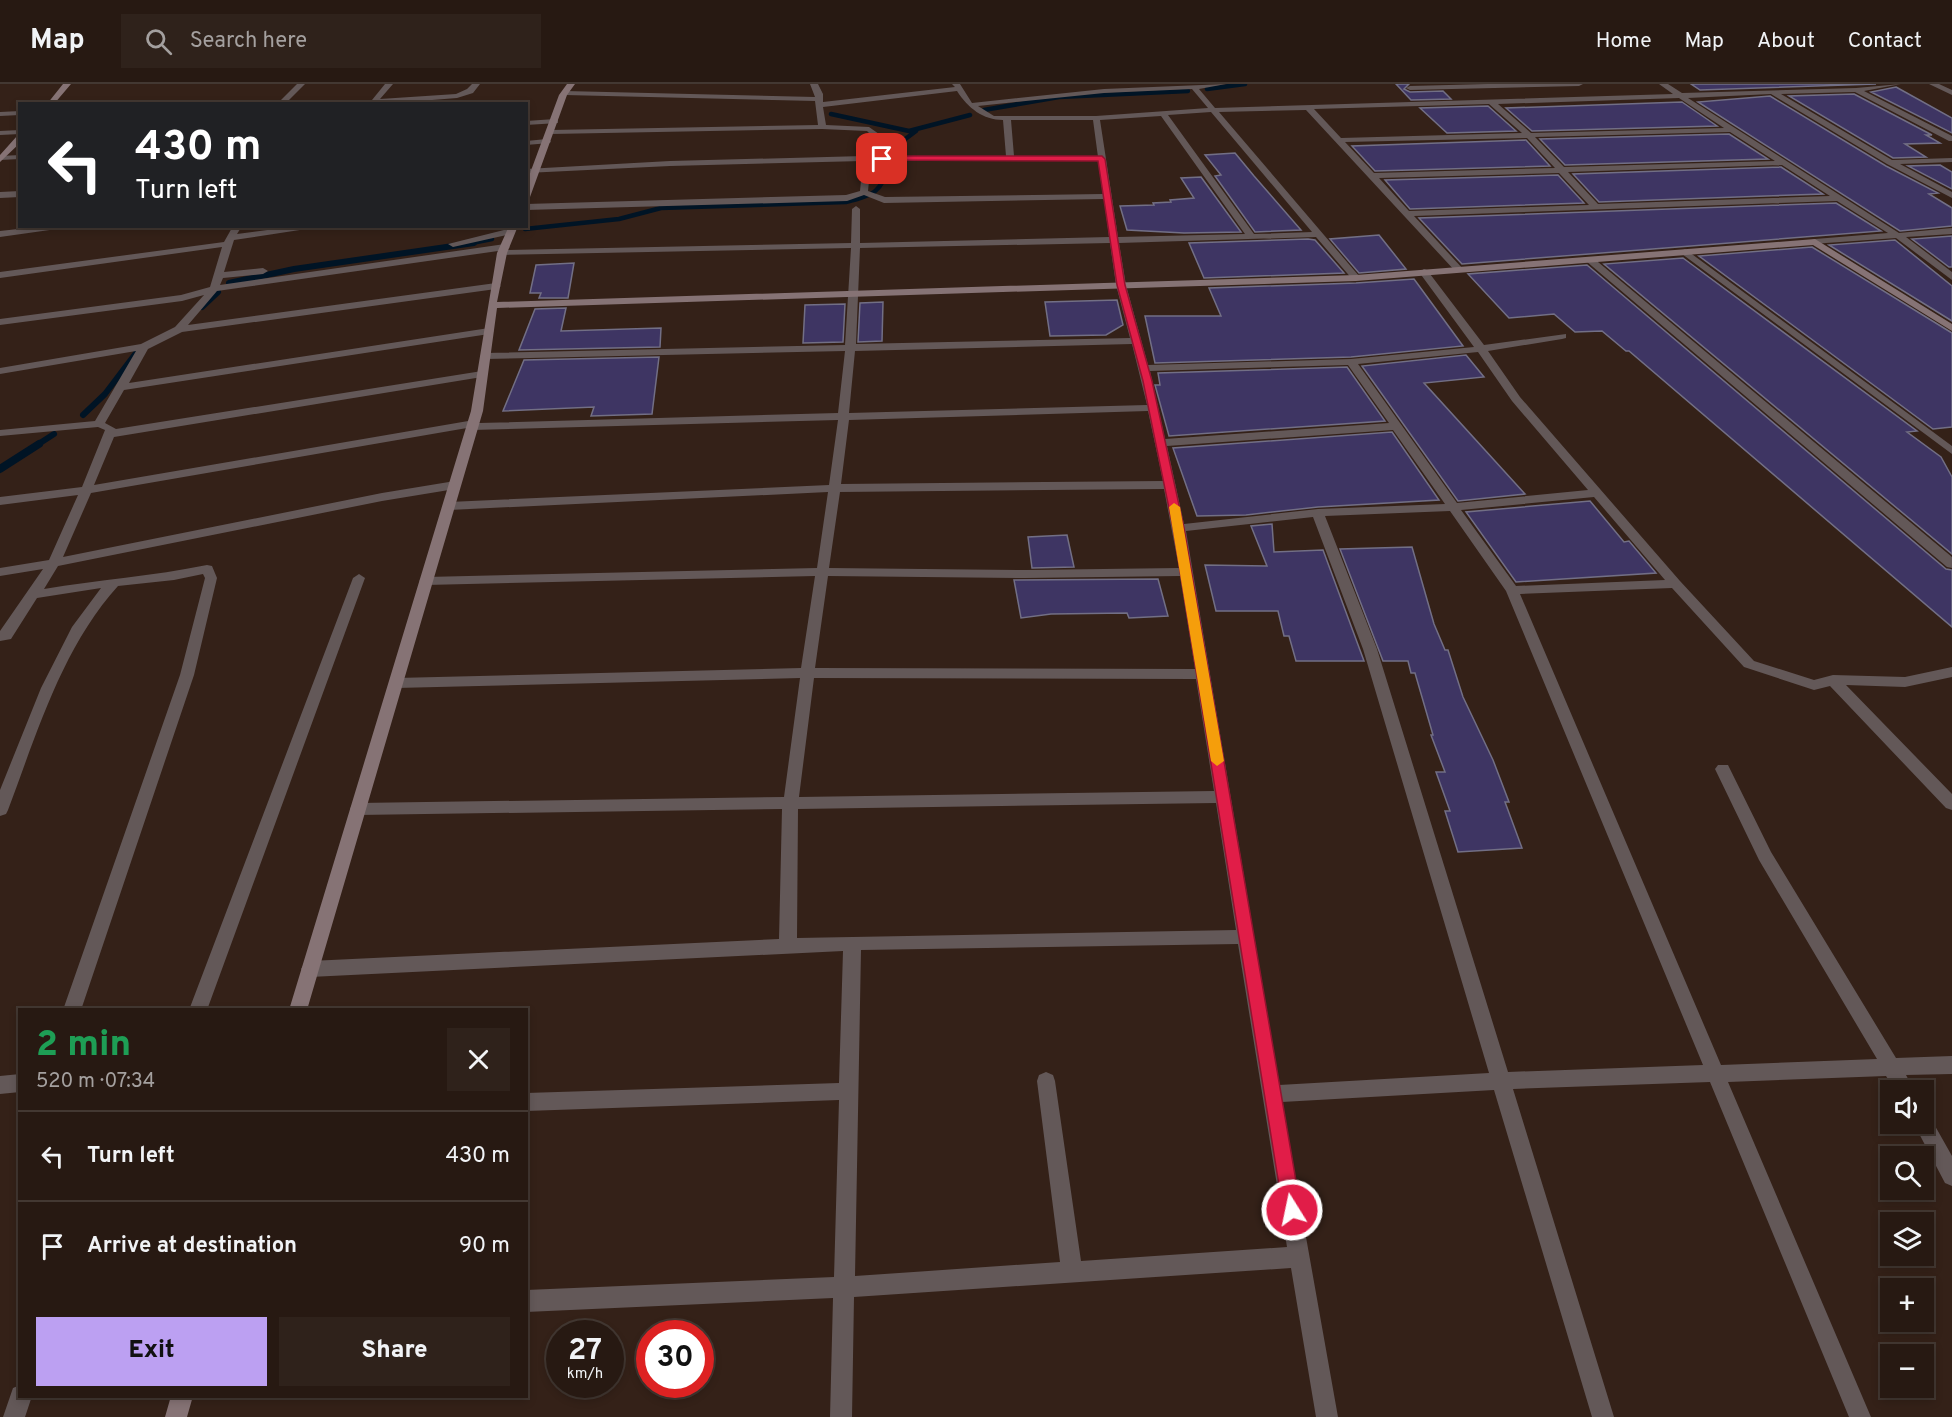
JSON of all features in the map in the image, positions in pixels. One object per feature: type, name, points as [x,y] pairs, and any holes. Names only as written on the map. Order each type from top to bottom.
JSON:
[{"type":"street","points":[[52,102],[67,84]]},
{"type":"street","points":[[282,102],[301,84]]},
{"type":"street","points":[[375,101],[389,84]]},
{"type":"street","points":[[364,102],[457,96],[470,91],[476,84]]},
{"type":"street","points":[[528,192],[565,93],[571,84]]},
{"type":"street","points":[[814,84],[822,127]]},
{"type":"street","points":[[970,105],[1104,91],[1222,84]]},
{"type":"street","points":[[1410,88],[1579,84],[1602,99]]},
{"type":"street","points":[[1663,84],[1897,235],[1952,277]]},
{"type":"street","points":[[565,93],[682,95],[819,102],[958,87],[970,105],[993,118],[1096,118],[1213,110],[1857,90],[1897,84]]},
{"type":"street","points":[[1933,84],[1952,93]]},
{"type":"street","points":[[1193,86],[1356,278]]},
{"type":"street","points":[[1857,90],[1952,139]]},
{"type":"street","points":[[1772,92],[1890,162],[1952,195]]},
{"type":"street","points":[[1491,102],[1529,135],[1596,207]]},
{"type":"street","points":[[1308,107],[1459,270]]},
{"type":"street","points":[[0,114],[18,113]]},
{"type":"street","points":[[1163,113],[1251,237]]},
{"type":"street","points":[[1007,118],[1010,159]]},
{"type":"street","points":[[1096,118],[1121,285],[1144,368],[1179,528],[1271,1094],[1327,1417]]},
{"type":"street","points":[[528,123],[555,121]]},
{"type":"street","points":[[551,132],[822,127],[869,129],[875,134],[867,159],[864,192]]},
{"type":"street","points":[[1338,140],[1732,130]]},
{"type":"street","points":[[0,133],[18,132]]},
{"type":"street","points":[[2,155],[18,140]]},
{"type":"street","points":[[528,143],[548,141]]},
{"type":"street","points":[[2,155],[18,157]]},
{"type":"street","points":[[528,171],[632,165],[867,159],[1102,159]]},
{"type":"street","points":[[1890,162],[1952,160]]},
{"type":"street","points":[[1372,176],[1784,164]]},
{"type":"street","points":[[528,207],[847,198],[864,192],[884,200],[1107,196]]},
{"type":"street","points":[[0,195],[18,194]]},
{"type":"street","points":[[1407,214],[1838,198]]},
{"type":"street","points":[[788,946],[791,803],[850,348],[856,209]]},
{"type":"street","points":[[0,234],[56,228]]},
{"type":"street","points":[[179,329],[215,284],[222,257],[237,228]]},
{"type":"street","points":[[0,275],[310,228]]},
{"type":"street","points":[[299,1008],[473,425],[503,250],[513,229]]},
{"type":"street","points":[[293,267],[470,241],[513,229]]},
{"type":"street","points":[[492,305],[1356,278],[1952,231]]},
{"type":"street","points":[[215,284],[503,250],[856,245],[1318,234]]},
{"type":"street","points":[[1815,242],[1952,328]]},
{"type":"street","points":[[1685,252],[1952,451]]},
{"type":"street","points":[[1589,259],[1952,564]]},
{"type":"street","points":[[0,322],[182,298],[215,284],[270,270]]},
{"type":"street","points":[[1424,272],[1516,399],[1675,584],[1749,664],[1814,685],[1833,680],[1905,682],[1952,672]]},
{"type":"street","points":[[0,370],[143,348],[179,329],[496,286]]},
{"type":"street","points":[[121,387],[489,331]]},
{"type":"street","points":[[1144,368],[1351,363],[1481,349],[1562,336]]},
{"type":"street","points":[[485,356],[1136,341]]},
{"type":"street","points":[[99,424],[143,348]]},
{"type":"street","points":[[1351,363],[1512,590],[1860,1417]]},
{"type":"street","points":[[109,434],[482,374]]},
{"type":"street","points":[[0,501],[86,490],[473,425],[1153,408]]},
{"type":"street","points":[[0,433],[99,424],[111,429],[54,563],[2,639]]},
{"type":"street","points":[[1161,443],[1395,426]]},
{"type":"street","points":[[1936,440],[1952,438]]},
{"type":"street","points":[[0,572],[16,571],[370,499],[455,485]]},
{"type":"street","points":[[449,506],[833,488],[1169,485]]},
{"type":"street","points":[[1179,528],[1318,513],[1451,507],[1598,493]]},
{"type":"street","points":[[1318,513],[1370,649],[1603,1417]]},
{"type":"street","points":[[32,595],[114,582],[174,576],[207,569],[211,578],[187,675],[73,1008]]},
{"type":"street","points":[[426,580],[821,572],[1026,574],[1186,572]]},
{"type":"street","points":[[199,1008],[359,578]]},
{"type":"street","points":[[0,810],[44,701],[73,639],[101,593],[114,582]]},
{"type":"street","points":[[1512,590],[1675,584]]},
{"type":"street","points":[[396,683],[808,673],[1203,674]]},
{"type":"street","points":[[1833,680],[1952,804]]},
{"type":"street","points":[[1723,769],[1765,855],[1899,1080]]},
{"type":"street","points":[[358,809],[1224,797]]},
{"type":"street","points":[[310,969],[852,943],[1247,937]]},
{"type":"street","points":[[841,1417],[852,943]]},
{"type":"street","points":[[1271,1094],[1501,1081],[1952,1065]]},
{"type":"street","points":[[1046,1081],[1072,1271]]},
{"type":"street","points":[[0,1085],[18,1083]]},
{"type":"street","points":[[528,1102],[849,1091]]},
{"type":"street","points":[[1929,1134],[1952,1176]]},
{"type":"street","points":[[528,1301],[844,1287],[1300,1257]]},
{"type":"street","points":[[14,1417],[20,1398]]},
{"type":"street","points":[[176,1417],[181,1398]]},
{"type":"building","points":[[1396,84],[1409,84],[1404,89],[1410,92],[1443,91],[1451,99],[1411,100]]},
{"type":"building","points":[[1691,84],[1876,84],[1700,90]]},
{"type":"building","points":[[1896,87],[1952,118],[1952,133],[1871,92]]},
{"type":"building","points":[[1854,94],[1932,135],[1926,135],[1940,143],[1905,144],[1926,157],[1893,158],[1789,96]]},
{"type":"building","points":[[1770,96],[1886,166],[1938,193],[1929,194],[1952,208],[1952,226],[1900,231],[1698,102]]},
{"type":"building","points":[[1682,102],[1717,126],[1532,131],[1506,108]]},
{"type":"building","points":[[1488,106],[1516,131],[1447,133],[1420,108]]},
{"type":"building","points":[[1729,134],[1768,159],[1565,165],[1540,139]]},
{"type":"building","points":[[1526,140],[1550,166],[1375,171],[1352,146]]},
{"type":"building","points":[[1235,153],[1301,230],[1255,232],[1215,176],[1221,175],[1205,155]]},
{"type":"building","points":[[1940,165],[1952,172],[1952,189],[1908,166]]},
{"type":"building","points":[[1781,167],[1823,194],[1599,202],[1573,174]]},
{"type":"building","points":[[1558,175],[1584,203],[1410,209],[1385,180]]},
{"type":"building","points":[[1201,177],[1241,232],[1184,233],[1127,230],[1120,206],[1154,205],[1153,203],[1194,198],[1181,178]]},
{"type":"building","points":[[1836,203],[1881,231],[1462,264],[1419,218]]},
{"type":"building","points":[[1379,235],[1406,269],[1359,273],[1330,239]]},
{"type":"building","points":[[1952,236],[1952,267],[1912,239]]},
{"type":"building","points":[[1315,240],[1344,273],[1204,278],[1189,243]]},
{"type":"building","points":[[1895,240],[1952,286],[1952,321],[1829,245]]},
{"type":"building","points":[[1812,247],[1952,333],[1952,427],[1933,429],[1699,256]]},
{"type":"building","points":[[1683,258],[1917,431],[1907,432],[1941,457],[1952,477],[1952,554],[1604,264]]},
{"type":"building","points":[[574,263],[568,298],[539,298],[541,293],[530,293],[536,265]]},
{"type":"building","points":[[1587,265],[1946,569],[1952,570],[1952,627],[1629,351],[1602,331],[1575,332],[1554,314],[1509,318],[1468,274]]},
{"type":"building","points":[[1414,279],[1463,346],[1351,357],[1155,363],[1145,316],[1221,316],[1209,288]]},
{"type":"building","points":[[1117,300],[1123,325],[1106,335],[1050,336],[1045,302]]},
{"type":"building","points":[[883,302],[882,341],[858,342],[860,303]]},
{"type":"building","points":[[845,304],[843,342],[803,343],[805,305]]},
{"type":"building","points":[[566,308],[561,331],[661,328],[660,347],[519,350],[535,309]]},
{"type":"building","points":[[1466,355],[1484,377],[1424,383],[1525,494],[1458,501],[1362,366]]},
{"type":"building","points":[[659,357],[652,414],[591,416],[594,407],[503,411],[524,360]]},
{"type":"building","points":[[1347,367],[1385,421],[1169,436],[1155,385],[1160,385],[1158,373]]},
{"type":"building","points":[[1392,432],[1439,500],[1318,507],[1246,515],[1197,516],[1173,448]]},
{"type":"building","points":[[1590,501],[1624,542],[1629,541],[1656,573],[1516,582],[1466,512]]},
{"type":"building","points":[[1272,524],[1274,552],[1323,550],[1364,661],[1296,661],[1289,636],[1284,636],[1278,611],[1216,611],[1205,565],[1267,566],[1251,526]]},
{"type":"building","points":[[1067,535],[1074,567],[1032,568],[1028,537]]},
{"type":"building","points":[[1412,547],[1434,624],[1445,650],[1448,650],[1463,697],[1493,760],[1509,802],[1505,802],[1522,848],[1458,852],[1445,811],[1450,811],[1436,772],[1445,772],[1431,735],[1433,735],[1415,673],[1411,673],[1408,661],[1383,661],[1340,549]]},
{"type":"building","points":[[1158,579],[1168,616],[1129,618],[1127,613],[1051,614],[1021,618],[1014,580]]},
{"type":"waterway","points":[[1207,89],[1245,84]]},
{"type":"waterway","points":[[984,110],[1059,97],[1188,91]]},
{"type":"waterway","points":[[831,114],[909,131],[970,115]]},
{"type":"waterway","points":[[895,153],[904,140],[916,131]]},
{"type":"waterway","points":[[525,229],[619,219],[661,208],[846,202],[865,197],[876,190],[884,180],[892,162]]},
{"type":"waterway","points":[[467,244],[492,239]]},
{"type":"waterway","points":[[229,283],[294,269],[474,243]]},
{"type":"waterway","points":[[202,307],[218,292]]},
{"type":"waterway","points":[[83,415],[105,394],[136,353]]},
{"type":"waterway","points":[[37,445],[54,434]]},
{"type":"waterway","points":[[0,469],[39,444]]},
{"type":"slow traffic","points":[[1174,507],[1217,761]]},
{"type":"route","points":[[882,159],[1102,159],[1121,285],[1148,381],[1179,528],[1292,1210]]}]
